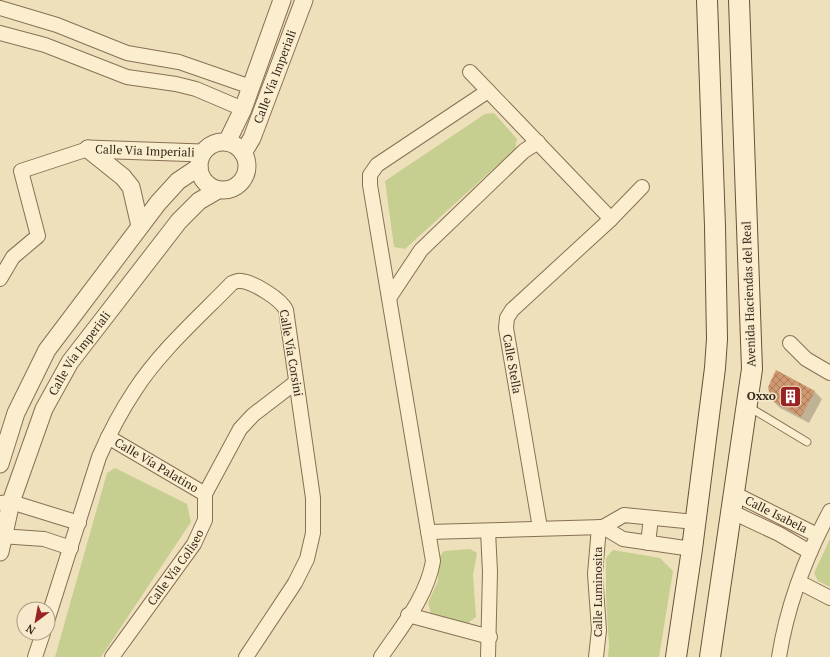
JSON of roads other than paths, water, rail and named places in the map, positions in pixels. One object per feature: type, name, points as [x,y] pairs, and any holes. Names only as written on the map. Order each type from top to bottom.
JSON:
[{"type":"main road","points":[[676,657],[692,549],[715,368],[717,339],[715,226],[707,0]]},
{"type":"main road","name":"Avenida Haciendas del Real","points":[[710,657],[748,407],[753,349],[739,0]]},
{"type":"main road","points":[[715,226],[747,226]]},
{"type":"street","name":"Calle Vía Imperiali","points":[[227,142],[243,108],[282,0]]},
{"type":"street","name":"Calle Vía Imperiali","points":[[1,542],[6,503],[44,409],[70,362],[179,221],[199,201],[218,190],[230,189],[240,184],[247,169],[247,161],[243,153],[252,138],[304,0]]},
{"type":"street","points":[[0,8],[48,22],[127,53],[179,62],[251,87]]},
{"type":"street","points":[[45,45],[48,22]]},
{"type":"street","points":[[0,33],[45,45],[127,77],[192,88],[243,108]]},
{"type":"street","points":[[470,72],[611,218]]},
{"type":"street","points":[[381,657],[424,592],[430,577],[433,561],[370,185],[370,175],[377,165],[488,91]]},
{"type":"street","points":[[0,464],[16,414],[47,350],[140,226],[158,203],[200,160],[213,144],[227,142],[239,148],[243,153]]},
{"type":"street","points":[[389,298],[421,250],[524,151],[538,142]]},
{"type":"street","name":"Calle Via Imperiali","points":[[6,260],[38,236],[21,171],[88,149],[200,160]]},
{"type":"street","name":"Calle Via Imperiali","points":[[88,149],[123,177],[131,187],[140,226]]},
{"type":"street","points":[[200,160],[200,175],[204,182],[218,190]]},
{"type":"street","name":"Calle Stella","points":[[540,528],[506,328],[507,318],[512,310],[611,218],[642,187]]},
{"type":"street","points":[[0,279],[6,260]]},
{"type":"street","name":"Calle Vía Corsini","points":[[54,601],[99,457],[108,437],[135,389],[166,351],[232,283],[239,280],[248,282],[283,304],[286,310],[313,498],[313,533],[308,559],[295,583],[246,657]]},
{"type":"street","points":[[790,343],[806,359],[830,373]]},
{"type":"street","name":"Calle Vía Coliseo","points":[[112,657],[194,544],[205,520],[205,494],[240,429],[253,415],[296,382]]},
{"type":"street","name":"Calle Vía Palatino","points":[[108,437],[205,494]]},
{"type":"street","points":[[6,503],[79,522]]},
{"type":"street","name":"Calle Isabela","points":[[733,503],[768,510],[817,535]]},
{"type":"street","name":"Calle Isabela","points":[[733,503],[761,525],[810,552]]},
{"type":"street","points":[[761,525],[768,510]]},
{"type":"street","points":[[779,657],[786,622],[799,582],[817,535],[830,511]]},
{"type":"street","points":[[428,532],[601,527],[624,515],[695,522]]},
{"type":"street","points":[[648,543],[651,518]]},
{"type":"street","points":[[601,527],[623,539],[692,549]]},
{"type":"street","name":"Calle Luminosita","points":[[596,657],[599,630],[595,574],[601,527]]},
{"type":"street","points":[[488,531],[490,572],[490,637],[488,657]]},
{"type":"street","points":[[1,542],[44,539],[71,548]]},
{"type":"street","points":[[799,582],[830,598]]},
{"type":"street","points":[[408,615],[490,637]]},
{"type":"street","points":[[35,657],[40,641]]},
{"type":"lane","points":[[748,407],[807,442]]},
{"type":"place","name":"Oxxo","points":[[791,396]]}]
